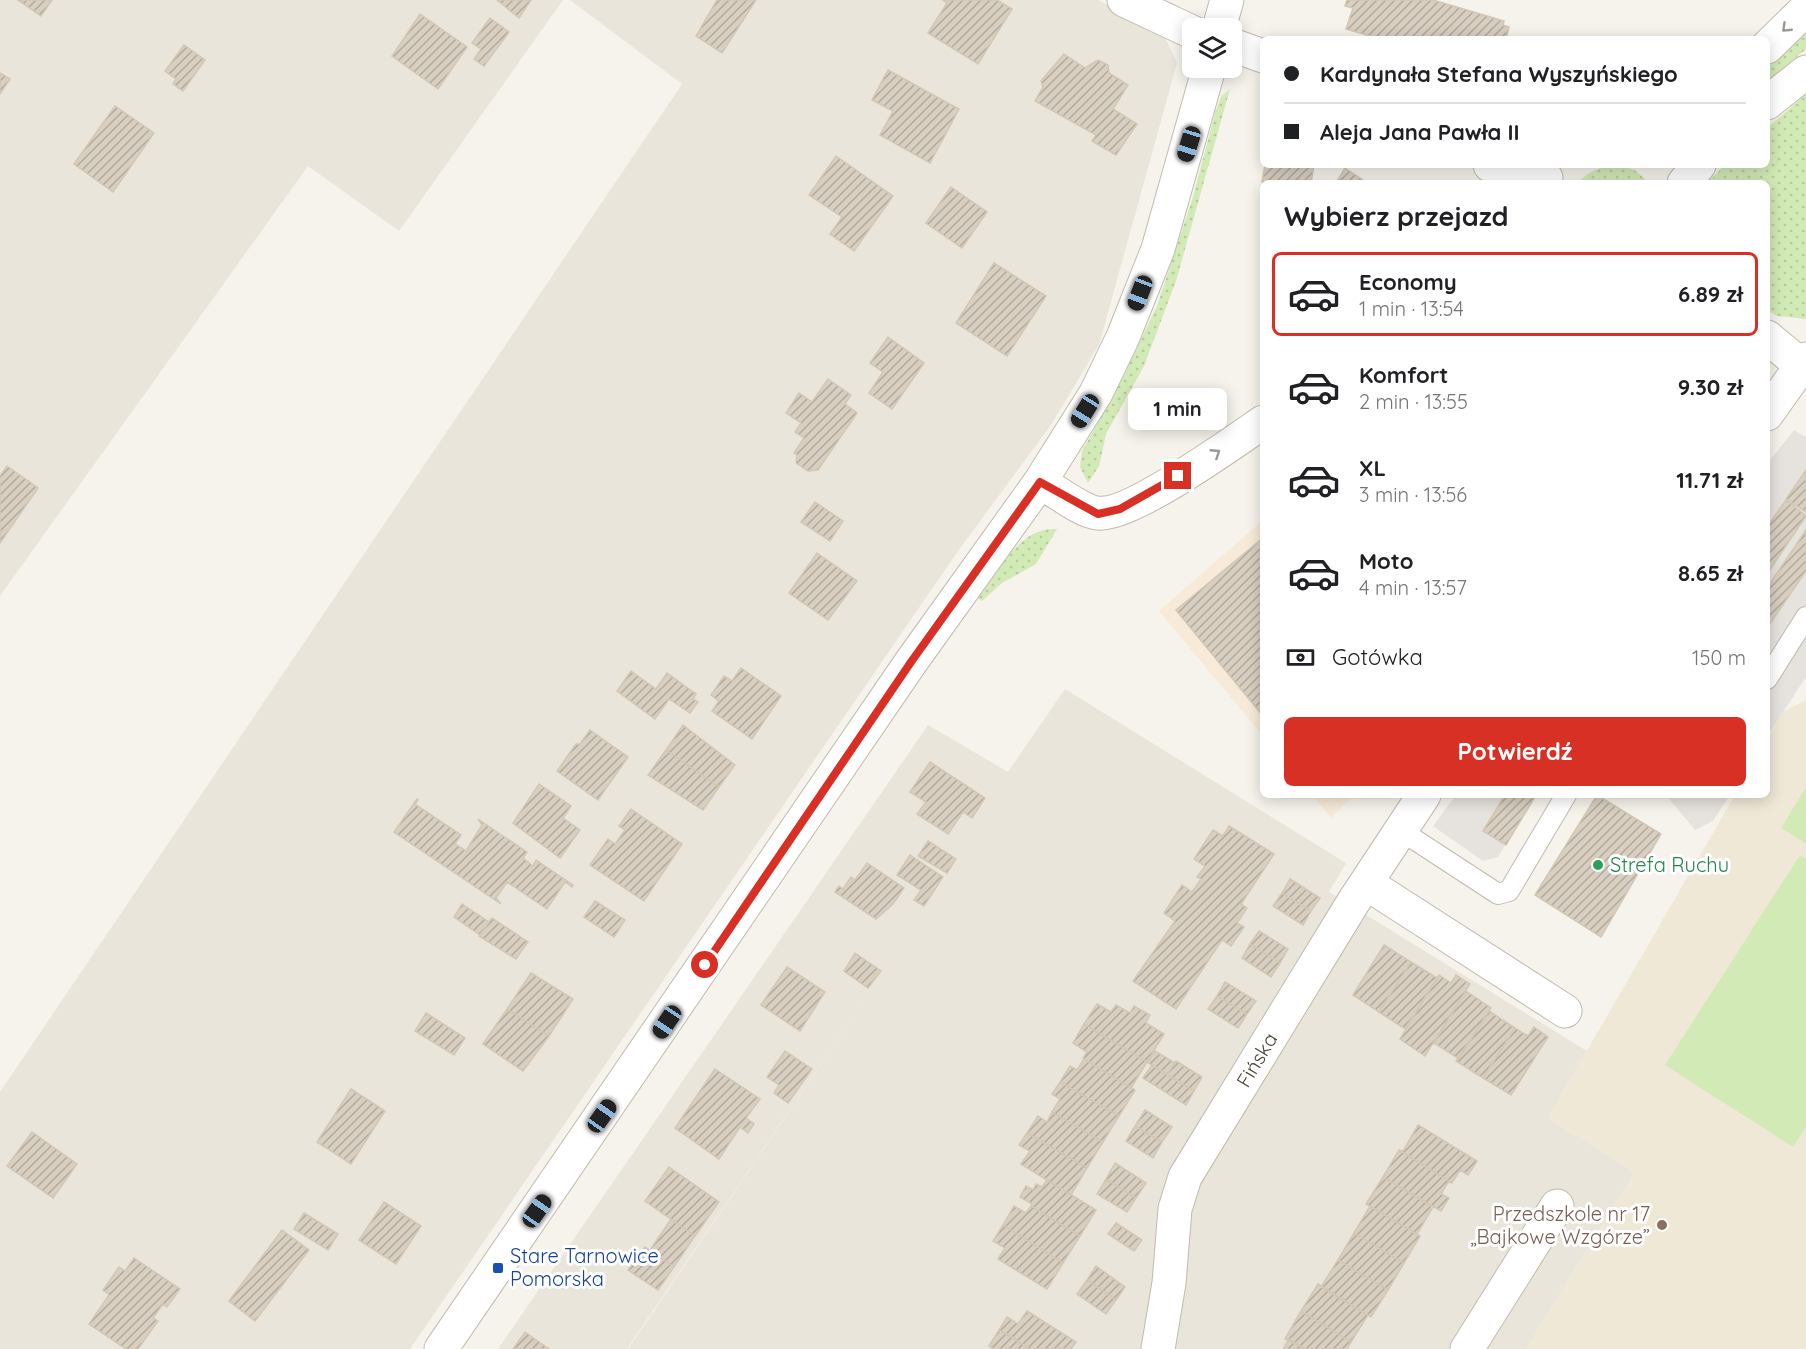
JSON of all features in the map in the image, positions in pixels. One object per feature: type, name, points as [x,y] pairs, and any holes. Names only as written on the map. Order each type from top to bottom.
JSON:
[{"type":"street","points":[[1124,0],[1182,27]]},
{"type":"street","points":[[1222,18],[1227,0]]},
{"type":"street","points":[[1770,44],[1806,9]]},
{"type":"street","points":[[1242,49],[1260,55]]},
{"type":"street","points":[[1770,102],[1806,72]]},
{"type":"street","points":[[441,1349],[911,662],[1040,482],[1096,393],[1123,337],[1158,249],[1206,78]]},
{"type":"street","points":[[1508,168],[1549,175]]},
{"type":"street","points":[[1686,180],[1696,168]]},
{"type":"street","points":[[1770,339],[1804,364]]},
{"type":"street","points":[[1770,350],[1804,364]]},
{"type":"street","points":[[1770,410],[1804,364]]},
{"type":"street","points":[[1040,482],[1090,511],[1112,512],[1146,496],[1260,424]]},
{"type":"street","name":"Fińska","points":[[1158,1349],[1169,1283],[1175,1209],[1185,1177],[1366,883],[1422,798]]},
{"type":"street","points":[[1366,883],[1565,1011]]},
{"type":"street","points":[[1467,1349],[1557,1206]]},
{"type":"lane","points":[[1770,674],[1806,617]]},
{"type":"lane","points":[[1400,830],[1498,894],[1509,891],[1564,798]]},
{"type":"shaded area","points":[[0,0],[563,0],[399,231],[308,166],[0,596]]},
{"type":"shaded area","points":[[570,0],[1098,0],[1164,35],[1177,63],[1099,345],[1051,425],[958,551],[410,1349],[0,1349],[0,1092],[682,84]]},
{"type":"shaded area","points":[[1794,430],[1806,437],[1806,677],[1770,732],[1770,460]]},
{"type":"shaded area","points":[[1260,523],[1260,732],[1159,611]]},
{"type":"shaded area","points":[[1065,689],[1346,863],[1329,892],[1587,1051],[1548,1118],[1635,1172],[1526,1349],[628,1349],[875,985],[627,1349],[498,1349],[928,725],[1008,772]]},
{"type":"shaded area","points":[[1806,700],[1806,1349],[1526,1349],[1635,1172],[1548,1118],[1733,798],[1770,798],[1770,735],[1783,712]]},
{"type":"shaded area","points":[[1314,798],[1352,798],[1331,818]]},
{"type":"shaded area","points":[[1454,798],[1534,798],[1498,857],[1483,861],[1433,826]]},
{"type":"shaded area","points":[[1668,798],[1728,798],[1713,821],[1695,830]]},
{"type":"green space","points":[[1806,25],[1806,49],[1770,79],[1770,61]]},
{"type":"green space","points":[[1230,89],[1176,281],[1144,366],[1106,434],[1099,466],[1088,483],[1080,467],[1082,451],[1121,381],[1157,306],[1193,197],[1215,113],[1221,97]]},
{"type":"green space","points":[[1806,94],[1806,319],[1777,316],[1770,312],[1770,180],[1710,180],[1722,168],[1770,168],[1770,125]]},
{"type":"green space","points":[[1628,168],[1636,171],[1646,180],[1581,180],[1597,169]]},
{"type":"green space","points":[[1057,529],[1036,564],[1002,583],[982,601],[978,598],[1020,543],[1043,530]]},
{"type":"green space","points":[[1806,787],[1806,844],[1781,828]]},
{"type":"green space","points":[[1800,855],[1806,859],[1806,1127],[1793,1147],[1665,1065]]},
{"type":"building","points":[[18,0],[52,0],[41,16]]},
{"type":"building","points":[[497,0],[531,0],[519,18]]},
{"type":"building","points":[[717,0],[756,0],[722,53],[696,36]]},
{"type":"building","points":[[943,0],[997,0],[1012,9],[978,64],[928,33],[947,3]]},
{"type":"building","points":[[1347,0],[1433,0],[1504,21],[1503,25],[1509,27],[1507,36],[1370,36],[1346,29],[1353,8],[1345,6]]},
{"type":"building","points":[[420,14],[467,47],[438,89],[392,56]]},
{"type":"building","points":[[490,18],[509,32],[484,66],[474,59],[481,49],[472,43]]},
{"type":"building","points":[[184,45],[205,60],[183,91],[173,84],[176,79],[165,71]]},
{"type":"building","points":[[1064,54],[1085,68],[1098,60],[1108,65],[1109,73],[1128,85],[1113,109],[1137,124],[1116,155],[1092,141],[1096,135],[1035,101],[1043,87],[1041,81]]},
{"type":"building","points":[[888,70],[959,109],[930,163],[880,135],[893,111],[872,100]]},
{"type":"building","points":[[0,73],[10,79],[0,94]]},
{"type":"building","points":[[115,106],[154,133],[113,192],[74,164]]},
{"type":"building","points":[[836,156],[893,196],[854,251],[830,234],[842,217],[809,195]]},
{"type":"building","points":[[1264,168],[1314,168],[1312,180],[1262,180]]},
{"type":"building","points":[[1345,168],[1363,180],[1338,180]]},
{"type":"building","points":[[951,187],[987,212],[962,248],[926,223]]},
{"type":"building","points":[[994,263],[1046,296],[1007,356],[956,323]]},
{"type":"building","points":[[888,337],[924,363],[892,409],[869,393],[883,372],[870,363]]},
{"type":"building","points":[[828,379],[851,395],[845,404],[857,413],[818,470],[808,471],[796,463],[797,455],[794,453],[804,438],[795,432],[801,423],[786,413],[799,393],[812,402]]},
{"type":"building","points":[[7,466],[38,488],[0,543],[0,476]]},
{"type":"building","points":[[1806,470],[1806,512],[1786,499]]},
{"type":"building","points":[[1786,500],[1806,516],[1770,570],[1770,523]]},
{"type":"building","points":[[815,502],[843,521],[830,541],[801,522]]},
{"type":"building","points":[[1806,530],[1806,571],[1770,624],[1770,584]]},
{"type":"building","points":[[1260,540],[1260,712],[1176,610]]},
{"type":"building","points":[[817,553],[857,581],[828,620],[789,593]]},
{"type":"building","points":[[741,668],[781,696],[752,739],[712,711],[719,701],[711,695],[724,676],[732,681]]},
{"type":"building","points":[[631,671],[656,689],[667,673],[696,694],[693,699],[698,702],[690,713],[669,699],[655,719],[617,691]]},
{"type":"building","points":[[683,725],[735,765],[719,787],[666,750]]},
{"type":"building","points":[[590,730],[628,757],[598,800],[557,771],[576,744],[580,744]]},
{"type":"building","points":[[666,750],[719,787],[703,810],[648,775]]},
{"type":"building","points":[[930,762],[985,798],[972,818],[963,812],[948,834],[917,814],[926,802],[910,792]]},
{"type":"building","points":[[539,784],[571,806],[563,818],[580,830],[560,858],[513,823]]},
{"type":"building","points":[[1503,798],[1534,798],[1506,845],[1483,831]]},
{"type":"building","points":[[1595,798],[1602,798],[1661,834],[1601,937],[1535,895]]},
{"type":"building","points":[[417,799],[415,804],[461,835],[455,844],[466,851],[482,825],[478,819],[527,852],[523,858],[533,866],[536,860],[573,885],[572,887],[565,882],[547,909],[507,882],[496,898],[501,904],[394,832]]},
{"type":"building","points":[[631,809],[682,844],[644,901],[590,865],[608,839],[615,844],[625,830],[619,826]]},
{"type":"building","points":[[1229,826],[1274,854],[1241,904],[1247,908],[1237,923],[1244,927],[1231,946],[1222,940],[1176,1009],[1133,981],[1175,921],[1164,913],[1182,885],[1192,892],[1201,879],[1197,877],[1205,866],[1194,859],[1213,830],[1223,836]]},
{"type":"building","points":[[928,841],[956,859],[947,873],[918,856]]},
{"type":"building","points":[[910,855],[943,877],[924,906],[914,900],[921,890],[897,875]]},
{"type":"building","points":[[867,863],[904,888],[893,904],[876,919],[835,892],[839,886],[843,889],[851,877],[855,880]]},
{"type":"building","points":[[1290,879],[1320,898],[1311,911],[1282,893]]},
{"type":"building","points":[[1282,893],[1311,911],[1303,925],[1273,906]]},
{"type":"building","points":[[595,901],[625,920],[614,937],[584,917]]},
{"type":"building","points":[[462,904],[489,922],[480,935],[454,917]]},
{"type":"building","points":[[492,918],[528,942],[516,959],[479,936]]},
{"type":"building","points":[[1259,931],[1288,949],[1280,963],[1250,944]]},
{"type":"building","points":[[1250,944],[1280,963],[1271,977],[1242,958]]},
{"type":"building","points":[[1384,945],[1411,962],[1379,1012],[1353,995]]},
{"type":"building","points":[[855,953],[881,971],[868,988],[844,971]]},
{"type":"building","points":[[1411,962],[1437,978],[1405,1029],[1379,1012]]},
{"type":"building","points":[[787,967],[825,992],[800,1031],[761,1005]]},
{"type":"building","points":[[531,973],[573,999],[549,1036],[507,1009]]},
{"type":"building","points":[[1439,975],[1451,983],[1456,975],[1470,984],[1425,1056],[1400,1039]]},
{"type":"building","points":[[1225,982],[1256,1001],[1247,1014],[1217,996]]},
{"type":"building","points":[[1466,991],[1491,1008],[1459,1059],[1434,1043]]},
{"type":"building","points":[[1217,996],[1247,1014],[1238,1028],[1208,1009]]},
{"type":"building","points":[[1097,1004],[1111,1012],[1116,1005],[1130,1013],[1134,1006],[1150,1015],[1146,1023],[1164,1034],[1147,1062],[1084,1024]]},
{"type":"building","points":[[507,1009],[549,1036],[523,1071],[483,1044]]},
{"type":"building","points":[[1489,1011],[1515,1028],[1483,1078],[1456,1061]]},
{"type":"building","points":[[426,1013],[465,1038],[454,1055],[415,1031]]},
{"type":"building","points":[[1084,1024],[1147,1062],[1131,1088],[1083,1058],[1087,1052],[1073,1043]]},
{"type":"building","points":[[1534,1027],[1548,1037],[1511,1095],[1483,1078],[1515,1028],[1528,1036]]},
{"type":"building","points":[[785,1051],[812,1069],[788,1103],[774,1093],[779,1085],[767,1077]]},
{"type":"building","points":[[1155,1051],[1175,1063],[1167,1075],[1147,1062]]},
{"type":"building","points":[[1084,1059],[1135,1090],[1119,1116],[1060,1082],[1070,1066],[1077,1070]]},
{"type":"building","points":[[1176,1061],[1202,1077],[1194,1091],[1167,1075]]},
{"type":"building","points":[[1152,1065],[1194,1091],[1186,1105],[1143,1078]]},
{"type":"building","points":[[715,1069],[760,1099],[746,1118],[754,1124],[748,1133],[740,1127],[719,1159],[675,1128]]},
{"type":"building","points":[[1060,1082],[1119,1116],[1103,1142],[1052,1112],[1060,1099],[1052,1094]]},
{"type":"building","points":[[351,1089],[385,1111],[351,1164],[317,1142]]},
{"type":"building","points":[[1145,1110],[1172,1127],[1162,1142],[1135,1126]]},
{"type":"building","points":[[1052,1112],[1103,1142],[1087,1168],[1027,1133],[1038,1116],[1047,1122]]},
{"type":"building","points":[[1418,1125],[1477,1161],[1468,1175],[1460,1170],[1452,1183],[1399,1150],[1403,1151]]},
{"type":"building","points":[[1135,1126],[1162,1142],[1153,1158],[1126,1141]]},
{"type":"building","points":[[32,1132],[77,1164],[53,1198],[7,1166]]},
{"type":"building","points":[[1027,1133],[1087,1168],[1071,1195],[1021,1164],[1030,1151],[1019,1145]]},
{"type":"building","points":[[1399,1150],[1452,1183],[1448,1182],[1441,1194],[1449,1198],[1441,1211],[1383,1177]]},
{"type":"building","points":[[1115,1163],[1146,1183],[1136,1198],[1106,1179]]},
{"type":"building","points":[[669,1167],[719,1202],[695,1236],[645,1201]]},
{"type":"building","points":[[1383,1177],[1433,1207],[1417,1234],[1366,1204]]},
{"type":"building","points":[[1106,1179],[1136,1198],[1127,1212],[1097,1194]]},
{"type":"building","points":[[1047,1180],[1096,1210],[1080,1236],[1020,1197],[1026,1186],[1033,1190],[1036,1184],[1042,1187]]},
{"type":"building","points":[[384,1202],[421,1226],[396,1264],[359,1240]]},
{"type":"building","points":[[1014,1206],[1026,1213],[1031,1206],[1080,1236],[1063,1263],[1003,1225]]},
{"type":"building","points":[[1370,1206],[1420,1236],[1404,1263],[1354,1233]]},
{"type":"building","points":[[304,1213],[338,1234],[328,1250],[294,1229]]},
{"type":"building","points":[[671,1219],[695,1236],[674,1267],[650,1250]]},
{"type":"building","points":[[1116,1223],[1142,1240],[1134,1251],[1108,1234]]},
{"type":"building","points":[[1003,1225],[1063,1263],[1047,1289],[998,1259],[1005,1248],[993,1241]]},
{"type":"building","points":[[282,1230],[309,1250],[255,1321],[229,1301]]},
{"type":"building","points":[[1354,1233],[1404,1263],[1388,1290],[1338,1260]]},
{"type":"building","points":[[645,1247],[674,1267],[658,1290],[628,1270]]},
{"type":"building","points":[[134,1258],[180,1289],[167,1307],[163,1304],[153,1318],[158,1321],[138,1349],[126,1349],[89,1324],[109,1295],[103,1290],[119,1267],[125,1271]]},
{"type":"building","points":[[1338,1260],[1388,1290],[1371,1317],[1321,1287]]},
{"type":"building","points":[[1096,1266],[1125,1287],[1116,1300],[1087,1280]]},
{"type":"building","points":[[1087,1280],[1116,1300],[1106,1314],[1077,1294]]},
{"type":"building","points":[[1318,1284],[1368,1315],[1351,1342],[1301,1311]]},
{"type":"building","points":[[1027,1311],[1076,1342],[1071,1349],[1030,1349],[999,1330],[1007,1317],[1018,1324]]},
{"type":"building","points":[[1301,1311],[1351,1342],[1347,1349],[1305,1349],[1285,1339]]},
{"type":"building","points":[[999,1330],[1030,1349],[994,1349],[989,1346]]},
{"type":"building","points":[[525,1332],[549,1349],[513,1349]]},
{"type":"building","points":[[1289,1339],[1305,1349],[1283,1349]]},
{"type":"place","name":"Strefa Ruchu","points":[[1598,865]]},
{"type":"place","name":"Przedszkole nr 17 „Bajkowe Wzgórze”","points":[[1662,1225]]},
{"type":"place","name":"Stare Tarnowice Pomorska","points":[[498,1268]]},
{"type":"route","points":[[705,965],[911,662],[1040,482],[1098,514],[1120,509],[1178,476]]}]
